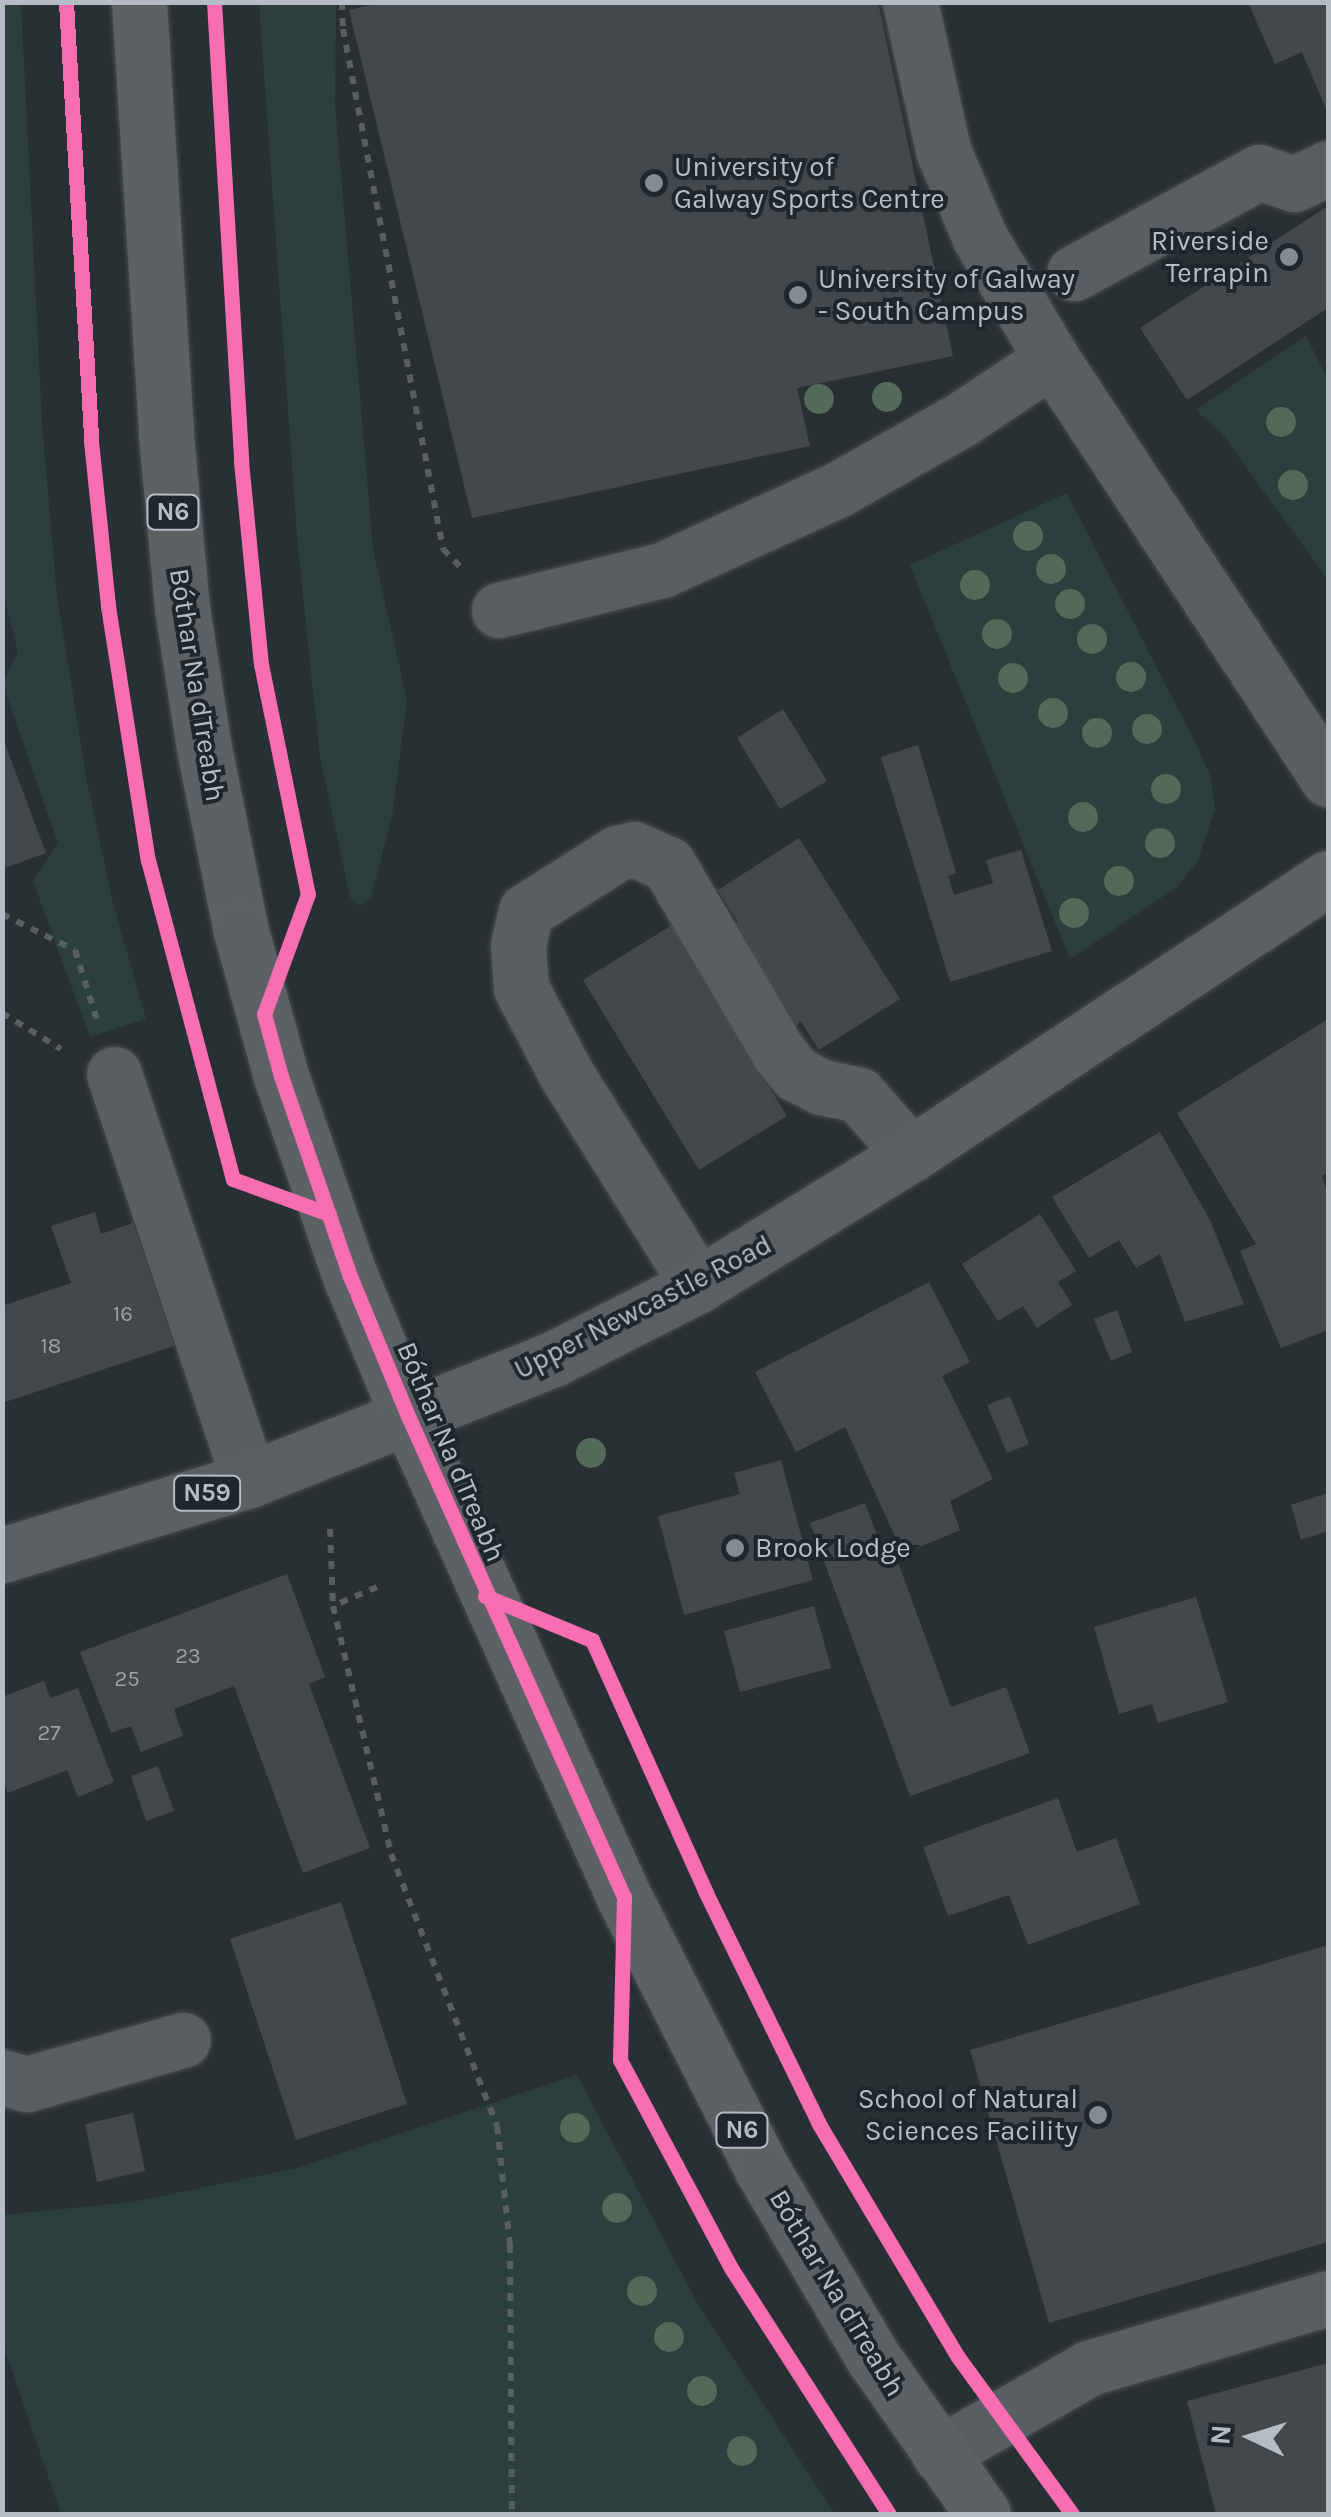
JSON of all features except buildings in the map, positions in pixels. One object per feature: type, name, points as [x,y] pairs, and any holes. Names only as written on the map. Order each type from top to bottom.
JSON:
[{"type":"highway","name":"Bóthar Na dTreabh","points":[[139,2],[166,435],[182,608],[204,748],[241,931],[281,1076],[350,1276],[408,1416],[624,1897],[762,2169],[872,2356],[983,2514]]},
{"type":"main road","name":"Upper Newcastle Road","points":[[2,1556],[250,1480],[555,1358],[698,1285],[911,1154],[1272,911],[1328,878]]},
{"type":"street","points":[[910,2],[943,150],[967,210],[1008,289],[1328,779]]},
{"type":"street","points":[[1074,273],[1259,172],[1294,184],[1328,168]]},
{"type":"street","points":[[499,610],[662,570],[837,490],[962,419],[1052,359]]},
{"type":"street","points":[[698,1285],[566,1074],[521,988],[518,946],[526,912],[617,854],[634,849],[668,864],[779,1053],[796,1074],[822,1087],[859,1095],[911,1154]]},
{"type":"street","points":[[114,1074],[250,1480]]},
{"type":"street","points":[[2,2076],[26,2084],[184,2040]]},
{"type":"street","points":[[939,2454],[1089,2368],[1328,2298]]},
{"type":"path","points":[[342,2],[342,29],[444,549],[499,610]]},
{"type":"path","points":[[2,914],[75,950],[114,1074]]},
{"type":"path","points":[[2,1013],[76,1059],[114,1074]]},
{"type":"path","points":[[330,1529],[334,1606],[392,1854],[497,2126],[510,2245],[512,2514]]},
{"type":"path","points":[[334,1606],[377,1587]]},
{"type":"green space","points":[[2,3],[21,3],[42,424],[57,596],[87,782],[113,903],[146,1019],[90,1037],[33,881],[58,843],[3,685],[18,651],[2,590]]},
{"type":"green space","points":[[259,3],[336,3],[335,105],[373,549],[407,700],[392,816],[371,897],[360,906],[350,897],[320,757],[298,548]]},
{"type":"green space","points":[[1306,336],[1328,380],[1328,580],[1223,435],[1196,410]]},
{"type":"green space","points":[[1067,493],[1197,746],[1211,778],[1215,809],[1198,860],[1177,887],[1070,959],[910,565]]},
{"type":"green space","points":[[577,2075],[699,2306],[835,2514],[61,2514],[3,2344],[3,2215],[133,2202],[297,2168]]},
{"type":"cycle path","points":[[66,2],[91,441],[108,606],[148,860],[233,1179],[329,1214]]},
{"type":"cycle path","points":[[214,2],[241,461],[261,664],[308,894],[264,1014],[281,1076],[350,1276],[408,1416],[624,1897],[620,2060],[731,2268],[889,2514]]},
{"type":"cycle path","points":[[485,1596],[592,1640],[706,1893],[819,2124],[958,2357],[1072,2514]]},
{"type":"place","name":"University of Galway Sports Centre","points":[[654,183]]},
{"type":"place","name":"Riverside Terrapin","points":[[1289,257]]},
{"type":"place","name":"University of Galway - South Campus","points":[[798,295]]},
{"type":"place","name":"Brook Lodge","points":[[735,1548]]},
{"type":"place","name":"School of Natural Sciences Facility","points":[[1098,2115]]}]
